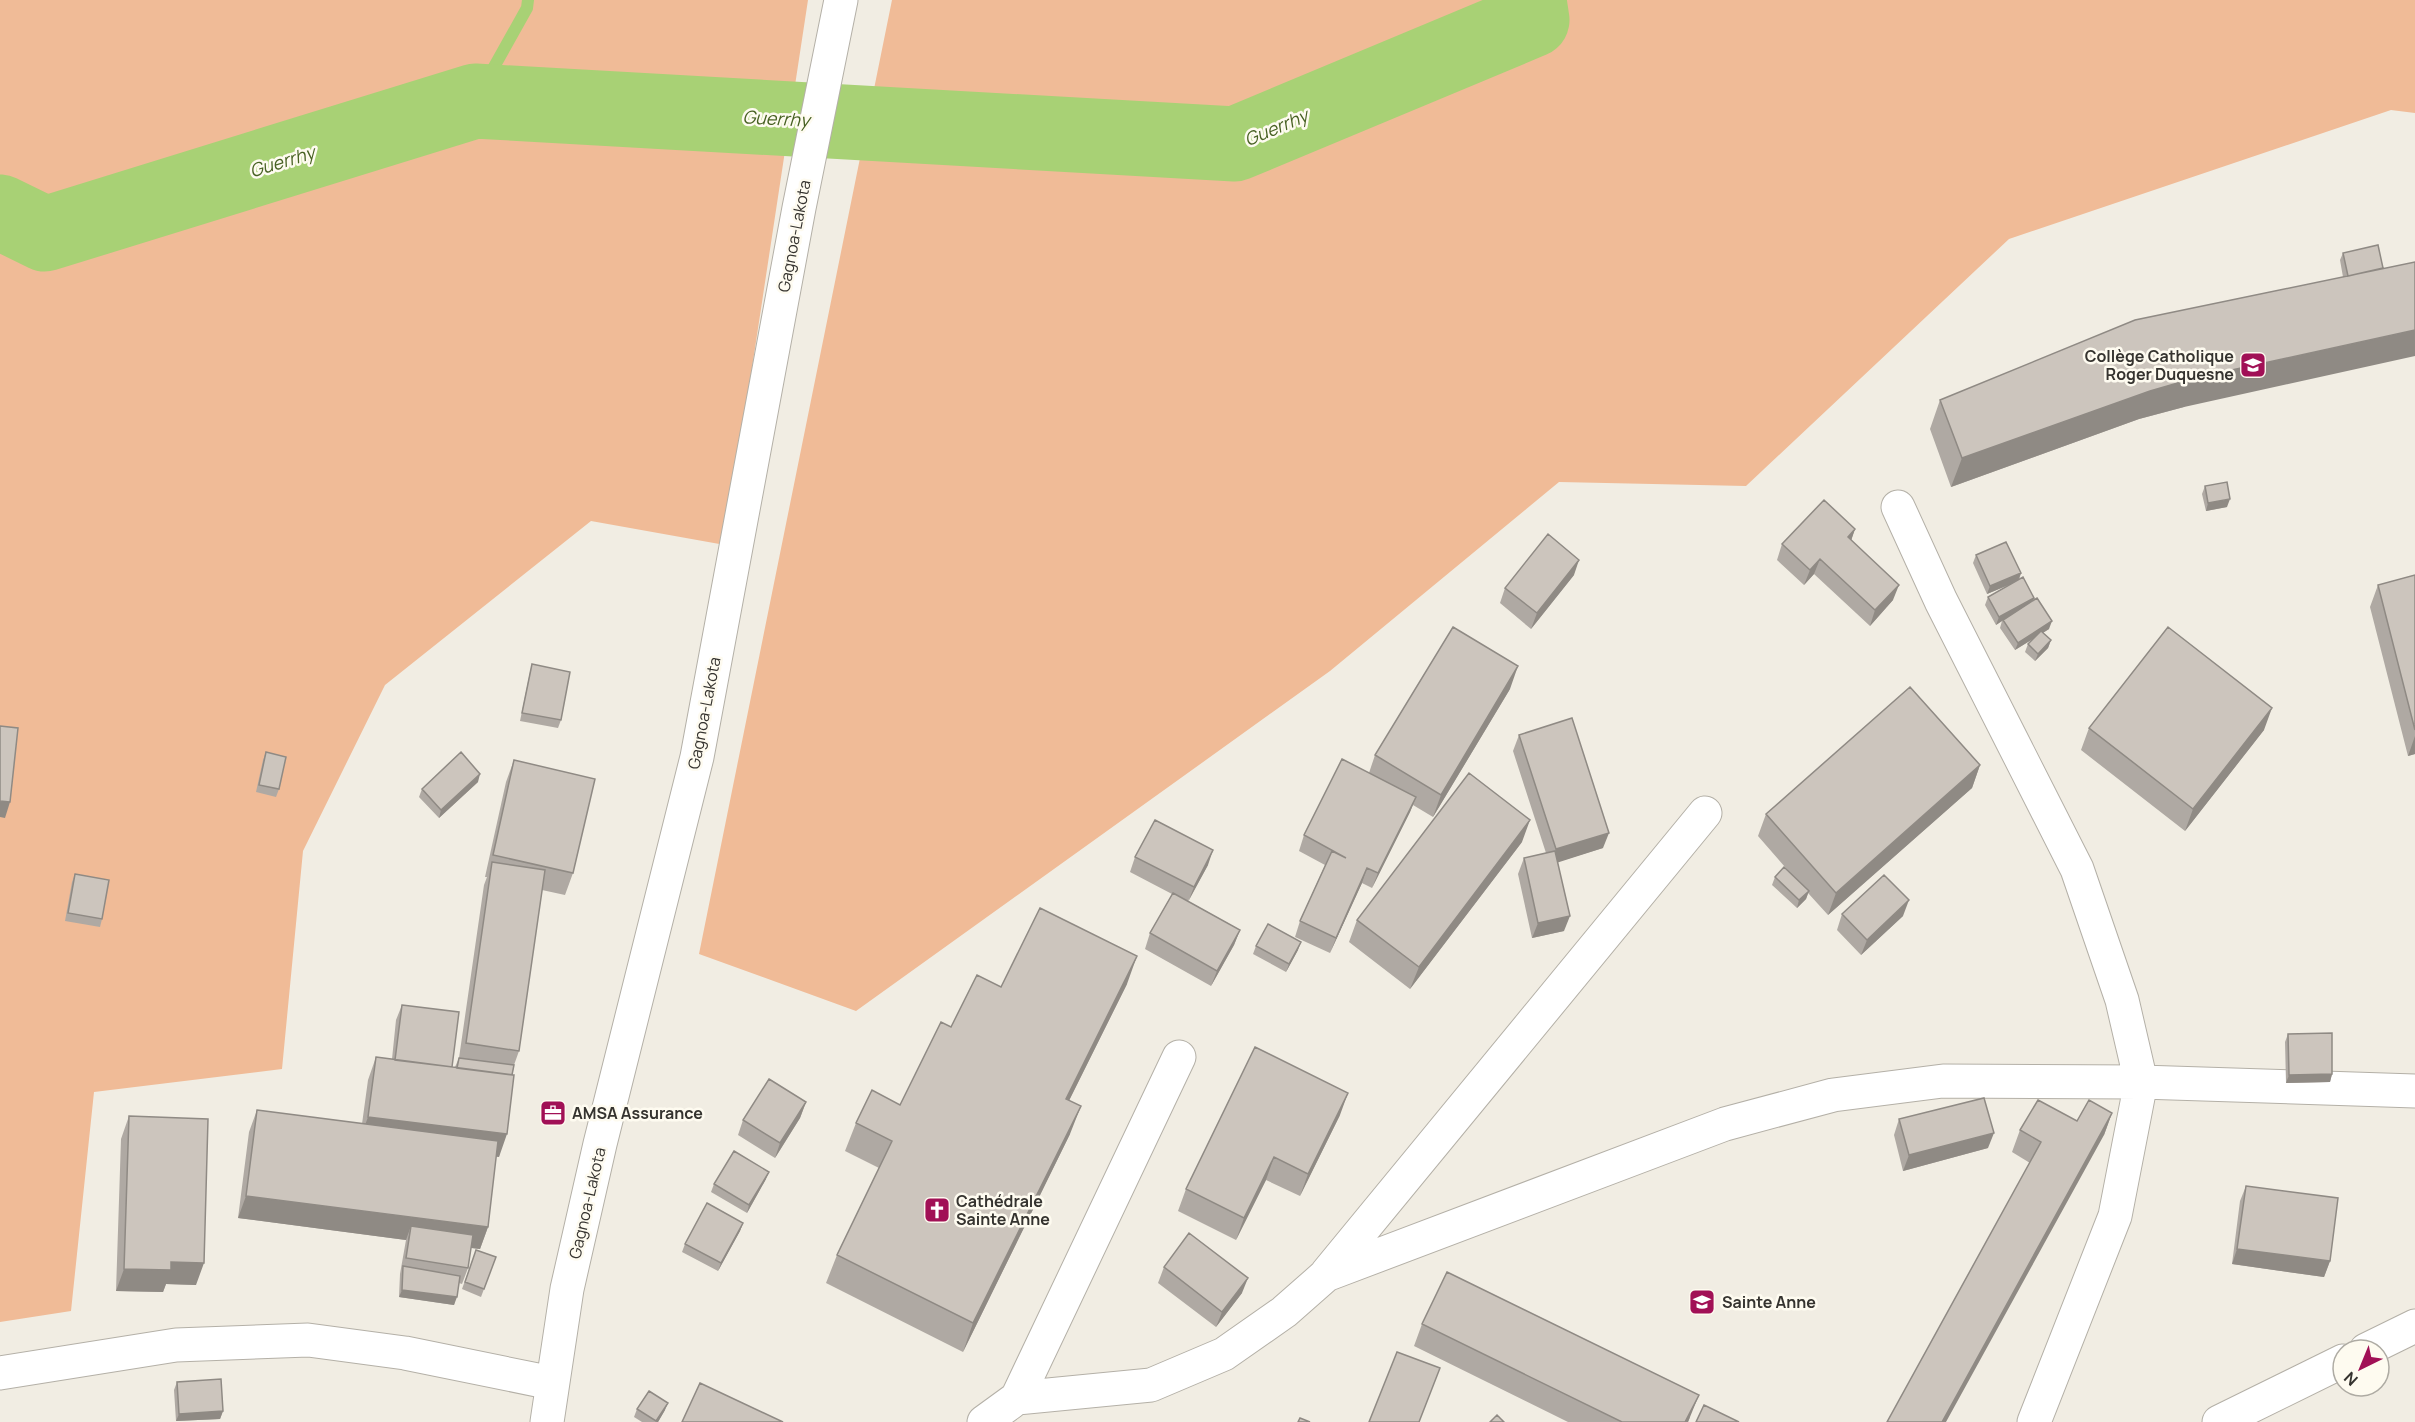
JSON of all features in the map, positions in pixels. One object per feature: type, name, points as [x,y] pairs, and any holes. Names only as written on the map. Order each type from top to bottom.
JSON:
[{"type":"main road","name":"Gagnoa-Lakota","points":[[550,1421],[552,1383],[567,1289],[696,757],[799,208],[841,0]]},
{"type":"main road","points":[[1898,507],[1941,601],[2077,869],[2122,1000],[2141,1082],[2115,1216],[2034,1422]]},
{"type":"main road","points":[[1017,1398],[1151,1385],[1224,1354],[1284,1312],[1326,1275],[1705,813]]},
{"type":"main road","points":[[984,1422],[1017,1398],[1179,1057]]},
{"type":"main road","points":[[1326,1275],[1725,1124],[1833,1095],[1943,1081],[2141,1082],[2415,1092]]},
{"type":"main road","points":[[2390,1338],[2415,1326]]},
{"type":"main road","points":[[0,1373],[176,1345],[308,1340],[405,1353],[552,1383]]},
{"type":"main road","points":[[2219,1422],[2331,1367]]},
{"type":"shaded area","points":[[0,0],[808,0],[725,545],[591,521],[385,685],[303,851],[282,1069],[94,1092],[71,1311],[0,1322]]},
{"type":"shaded area","points":[[892,0],[2415,0],[2415,113],[2391,110],[2009,239],[1746,486],[1559,482],[1330,671],[856,1011],[699,954]]},
{"type":"building","points":[[2378,245],[2383,268],[2348,276],[2343,253]]},
{"type":"building","points":[[2415,262],[2415,330],[2195,378],[2150,391],[1962,458],[1940,400],[2135,320]]},
{"type":"building","points":[[2227,482],[2230,499],[2208,503],[2205,486]]},
{"type":"building","points":[[1824,500],[1855,529],[1848,537],[1899,585],[1875,610],[1820,559],[1810,570],[1782,544]]},
{"type":"building","points":[[1548,534],[1579,560],[1537,613],[1505,588]]},
{"type":"building","points":[[2006,542],[2021,573],[1990,586],[1976,555]]},
{"type":"building","points":[[2415,575],[2415,730],[2378,585]]},
{"type":"building","points":[[2023,577],[2034,598],[1999,617],[1988,597]]},
{"type":"building","points":[[2037,598],[2052,621],[2018,643],[2003,620]]},
{"type":"building","points":[[1453,627],[1518,666],[1441,795],[1375,755]]},
{"type":"building","points":[[2168,627],[2272,708],[2193,809],[2089,728]]},
{"type":"building","points":[[2041,631],[2051,640],[2038,654],[2028,644]]},
{"type":"building","points":[[532,664],[570,672],[561,720],[522,713]]},
{"type":"building","points":[[1910,687],[1980,765],[1836,893],[1766,814]]},
{"type":"building","points":[[1572,718],[1609,833],[1556,849],[1519,735]]},
{"type":"building","points":[[0,726],[18,728],[10,802],[0,801]]},
{"type":"building","points":[[266,752],[286,757],[279,789],[259,785]]},
{"type":"building","points":[[461,752],[480,774],[441,810],[422,789]]},
{"type":"building","points":[[1342,759],[1416,797],[1378,873],[1367,868],[1336,938],[1300,921],[1332,851],[1346,858],[1304,835]]},
{"type":"building","points":[[514,760],[595,779],[573,873],[493,855]]},
{"type":"building","points":[[1469,773],[1530,820],[1419,967],[1357,920]]},
{"type":"building","points":[[1155,820],[1213,850],[1194,887],[1135,857]]},
{"type":"building","points":[[1555,851],[1570,916],[1538,923],[1524,858]]},
{"type":"building","points":[[492,862],[545,870],[519,1051],[466,1043]]},
{"type":"building","points":[[1784,867],[1809,891],[1799,900],[1775,877]]},
{"type":"building","points":[[75,874],[109,880],[102,919],[68,913]]},
{"type":"building","points":[[1884,875],[1909,900],[1867,940],[1842,914]]},
{"type":"building","points":[[1173,893],[1240,930],[1217,971],[1150,933]]},
{"type":"building","points":[[1040,908],[1137,956],[1066,1099],[1081,1106],[973,1323],[837,1255],[892,1141],[856,1123],[872,1090],[900,1105],[941,1022],[951,1027],[977,975],[1001,987]]},
{"type":"building","points":[[1268,924],[1301,942],[1289,964],[1256,946]]},
{"type":"building","points":[[402,1005],[459,1012],[452,1067],[395,1060]]},
{"type":"building","points":[[2332,1033],[2332,1074],[2289,1075],[2288,1034]]},
{"type":"building","points":[[1255,1047],[1348,1093],[1308,1174],[1274,1157],[1244,1218],[1186,1189]]},
{"type":"building","points":[[376,1057],[514,1075],[507,1134],[368,1117]]},
{"type":"building","points":[[459,1058],[514,1065],[512,1075],[457,1068]]},
{"type":"building","points":[[769,1079],[806,1102],[780,1143],[743,1120]]},
{"type":"building","points":[[1984,1098],[1994,1133],[1909,1155],[1899,1119]]},
{"type":"building","points":[[2038,1100],[2077,1121],[2089,1100],[2112,1113],[1942,1422],[1887,1422],[2041,1142],[2020,1130]]},
{"type":"building","points":[[257,1110],[498,1141],[488,1227],[246,1196]]},
{"type":"building","points":[[129,1116],[208,1119],[204,1263],[171,1262],[171,1270],[124,1269]]},
{"type":"building","points":[[734,1151],[769,1172],[749,1205],[714,1184]]},
{"type":"building","points":[[2246,1186],[2338,1198],[2330,1261],[2237,1249]]},
{"type":"building","points":[[707,1203],[743,1223],[721,1263],[685,1244]]},
{"type":"building","points":[[411,1226],[473,1235],[468,1268],[406,1258]]},
{"type":"building","points":[[1189,1233],[1248,1278],[1222,1312],[1164,1267]]},
{"type":"building","points":[[476,1250],[496,1257],[484,1289],[465,1282]]},
{"type":"building","points":[[403,1266],[460,1276],[457,1297],[402,1290]]},
{"type":"building","points":[[1447,1272],[1699,1395],[1685,1422],[1622,1422],[1422,1324]]},
{"type":"building","points":[[1397,1352],[1440,1368],[1419,1422],[1369,1422]]},
{"type":"building","points":[[221,1379],[223,1411],[179,1414],[177,1382]]},
{"type":"building","points":[[700,1383],[783,1422],[682,1422]]},
{"type":"building","points":[[649,1391],[668,1403],[656,1421],[637,1409]]},
{"type":"building","points":[[1704,1405],[1739,1422],[1696,1422]]},
{"type":"building","points":[[1497,1415],[1504,1422],[1490,1422]]},
{"type":"building","points":[[1300,1418],[1310,1422],[1298,1422]]},
{"type":"waterway","points":[[475,101],[527,8],[528,0]]},
{"type":"waterway","name":"Guerrhy","points":[[0,212],[45,234],[475,101],[1235,144],[1532,20],[1529,0]]},
{"type":"place","name":"Collège Catholique Roger Duquesne","points":[[2253,365]]},
{"type":"place","name":"AMSA Assurance","points":[[553,1113]]},
{"type":"place","name":"Cathédrale Sainte Anne","points":[[937,1210]]},
{"type":"place","name":"Sainte Anne","points":[[1702,1302]]}]
